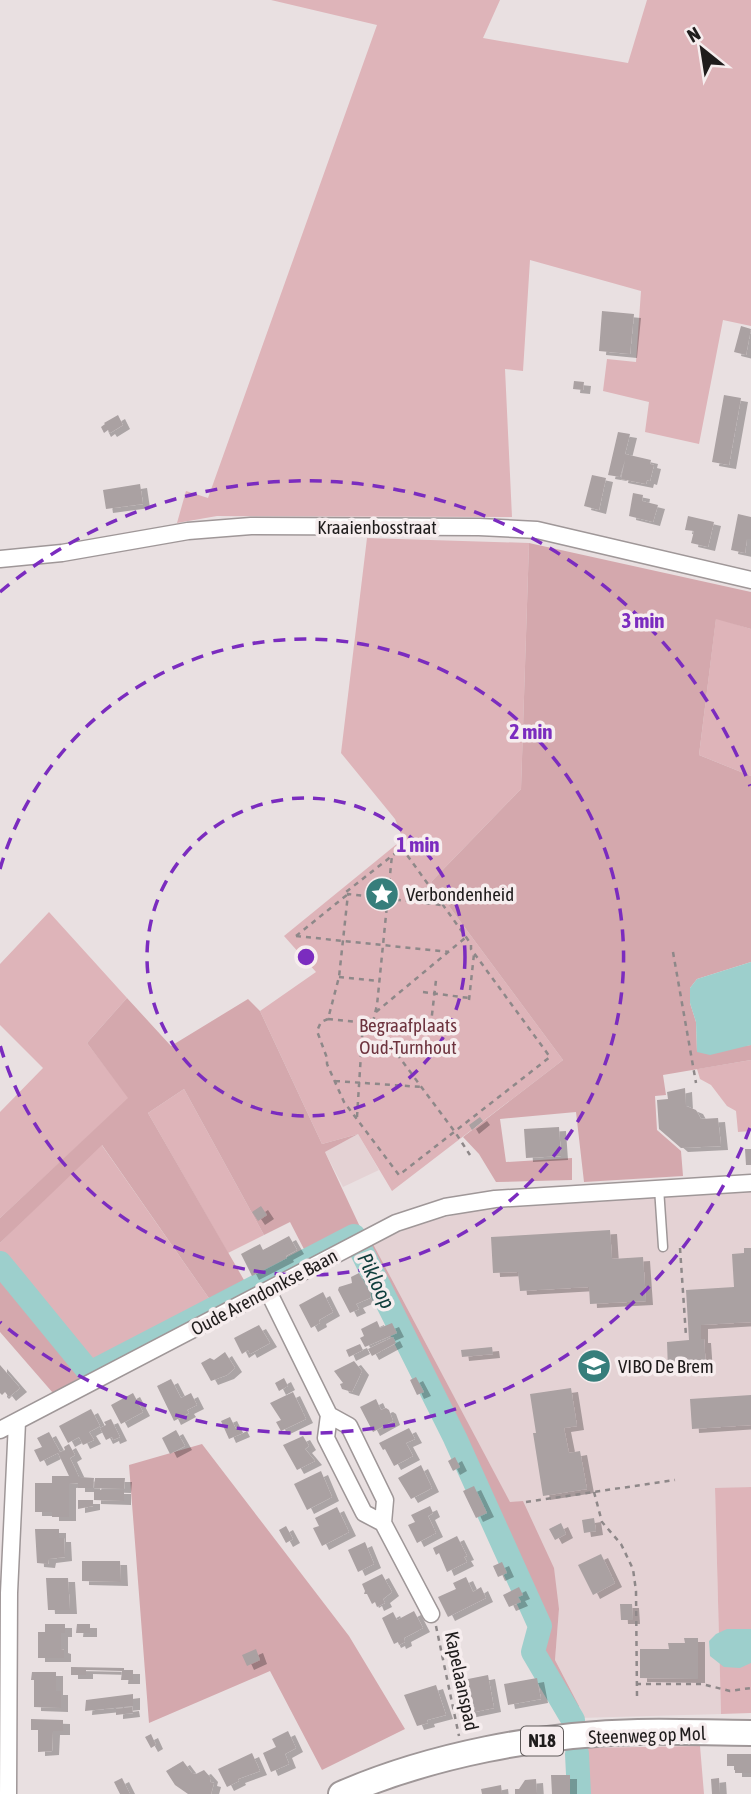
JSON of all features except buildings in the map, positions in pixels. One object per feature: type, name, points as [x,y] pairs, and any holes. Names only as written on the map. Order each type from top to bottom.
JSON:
[{"type":"main road","name":"Steenweg op Mol","points":[[341,1794],[400,1772],[526,1743],[625,1733],[751,1733]]},
{"type":"street","name":"Kraaienbosstraat","points":[[0,559],[62,553],[188,531],[251,526],[479,527],[537,530],[751,580]]},
{"type":"street","name":"Oude Arendonkse Baan","points":[[0,1430],[396,1223],[446,1207],[495,1199],[751,1183]]},
{"type":"street","points":[[268,1291],[329,1415],[326,1438],[364,1513],[383,1523],[431,1614]]},
{"type":"street","points":[[329,1415],[349,1426],[386,1500],[383,1523]]},
{"type":"street","points":[[8,1794],[9,1593],[17,1422]]},
{"type":"lane","points":[[659,1188],[663,1247]]},
{"type":"path","points":[[328,1019],[340,977],[348,894],[346,892],[402,848],[466,938],[474,954],[550,1057],[399,1175],[344,1102],[317,1031],[321,1022],[328,1019],[429,1032],[436,980]]},
{"type":"path","points":[[393,854],[374,1023],[470,1155]]},
{"type":"path","points":[[441,905],[348,894],[296,936],[449,952]]},
{"type":"path","points":[[376,1012],[466,938]]},
{"type":"path","points":[[673,952],[696,1083]]},
{"type":"path","points":[[423,992],[469,999],[474,954]]},
{"type":"path","points":[[340,977],[380,981]]},
{"type":"path","points":[[357,1118],[363,1022]]},
{"type":"path","points":[[335,1081],[422,1087]]},
{"type":"path","points":[[680,1248],[685,1336]]},
{"type":"path","points":[[526,1502],[675,1480]]},
{"type":"path","points":[[594,1492],[602,1522],[621,1544],[633,1569],[636,1591],[637,1697]]},
{"type":"path","name":"Kapelaanspad","points":[[431,1614],[438,1630],[463,1756]]},
{"type":"path","points":[[636,1684],[702,1684],[730,1691],[751,1688]]},
{"type":"shaded area","points":[[529,543],[751,592],[751,629],[716,619],[699,755],[751,776],[751,962],[697,979],[690,988],[690,1003],[696,1022],[697,1052],[751,1045],[751,1060],[663,1075],[666,1095],[655,1096],[657,1130],[681,1151],[683,1176],[584,1182],[576,1112],[500,1119],[506,1162],[572,1158],[572,1180],[496,1182],[479,1154],[463,1137],[563,1060],[431,882],[521,789]]},
{"type":"shaded area","points":[[127,998],[171,1046],[248,999],[260,1011],[322,1144],[358,1134],[325,1152],[361,1229],[308,1257],[290,1222],[264,1235],[184,1089],[148,1113],[248,1287],[213,1304],[102,1145],[0,1243],[0,1218],[128,1098],[87,1043]]},
{"type":"shaded area","points":[[358,1134],[379,1170],[343,1187],[325,1152]]},
{"type":"shaded area","name":"VIBO De Brem","points":[[751,1191],[751,1487],[715,1489],[721,1714],[579,1718],[579,1706],[555,1660],[559,1609],[523,1501],[510,1503],[373,1244],[418,1224],[476,1210]]},
{"type":"shaded area","points":[[373,1244],[510,1502],[523,1501],[554,1568],[559,1609],[555,1660],[579,1706],[579,1718],[573,1720],[533,1652],[540,1626],[455,1438],[361,1250]]},
{"type":"shaded area","points":[[0,1252],[96,1364],[83,1376],[53,1393],[0,1332]]},
{"type":"shaded area","points":[[202,1444],[349,1636],[405,1729],[322,1770],[270,1671],[149,1723],[129,1465]]},
{"type":"green space","points":[[271,0],[500,0],[483,38],[628,63],[647,0],[751,0],[751,326],[723,320],[699,444],[645,432],[649,402],[603,391],[607,359],[636,362],[641,291],[530,260],[523,371],[505,369],[512,517],[217,516],[177,523],[186,491],[208,498],[377,25]]},
{"type":"green space","name":"Begraafplaats Oud-Turnhout","points":[[367,538],[529,543],[521,789],[431,882],[563,1060],[392,1191],[358,1134],[322,1144],[260,1011],[316,972],[284,936],[403,839],[395,819],[341,753]]},
{"type":"green space","points":[[716,618],[751,629],[751,776],[699,755]]},
{"type":"green space","points":[[49,912],[127,998],[87,1043],[129,1098],[0,1218],[0,1112],[43,1068],[0,1025],[0,964]]},
{"type":"green space","points":[[751,1060],[751,1131],[738,1132],[736,1111],[727,1106],[711,1085],[700,1079],[697,1069]]},
{"type":"green space","points":[[184,1089],[264,1235],[228,1253],[148,1113]]},
{"type":"green space","points":[[101,1144],[213,1304],[96,1364],[0,1252],[0,1243]]},
{"type":"green space","points":[[751,1487],[751,1713],[721,1714],[715,1488]]},
{"type":"green space","points":[[700,1746],[704,1794],[581,1794],[579,1748]]},
{"type":"water","points":[[751,962],[751,1045],[710,1055],[697,1052],[696,1022],[690,1003],[690,988],[697,979]]},
{"type":"water","points":[[727,1629],[751,1629],[751,1663],[740,1668],[724,1667],[710,1656],[709,1641]]},
{"type":"waterway","name":"Pikloop","points":[[0,1263],[90,1373],[354,1236],[455,1438],[540,1626],[533,1652],[573,1720]]},
{"type":"waterway","name":"Pikloop","points":[[577,1754],[579,1794]]},
{"type":"place","name":"Verbondenheid","points":[[382,894]]},
{"type":"place","name":"VIBO De Brem","points":[[594,1366]]}]
